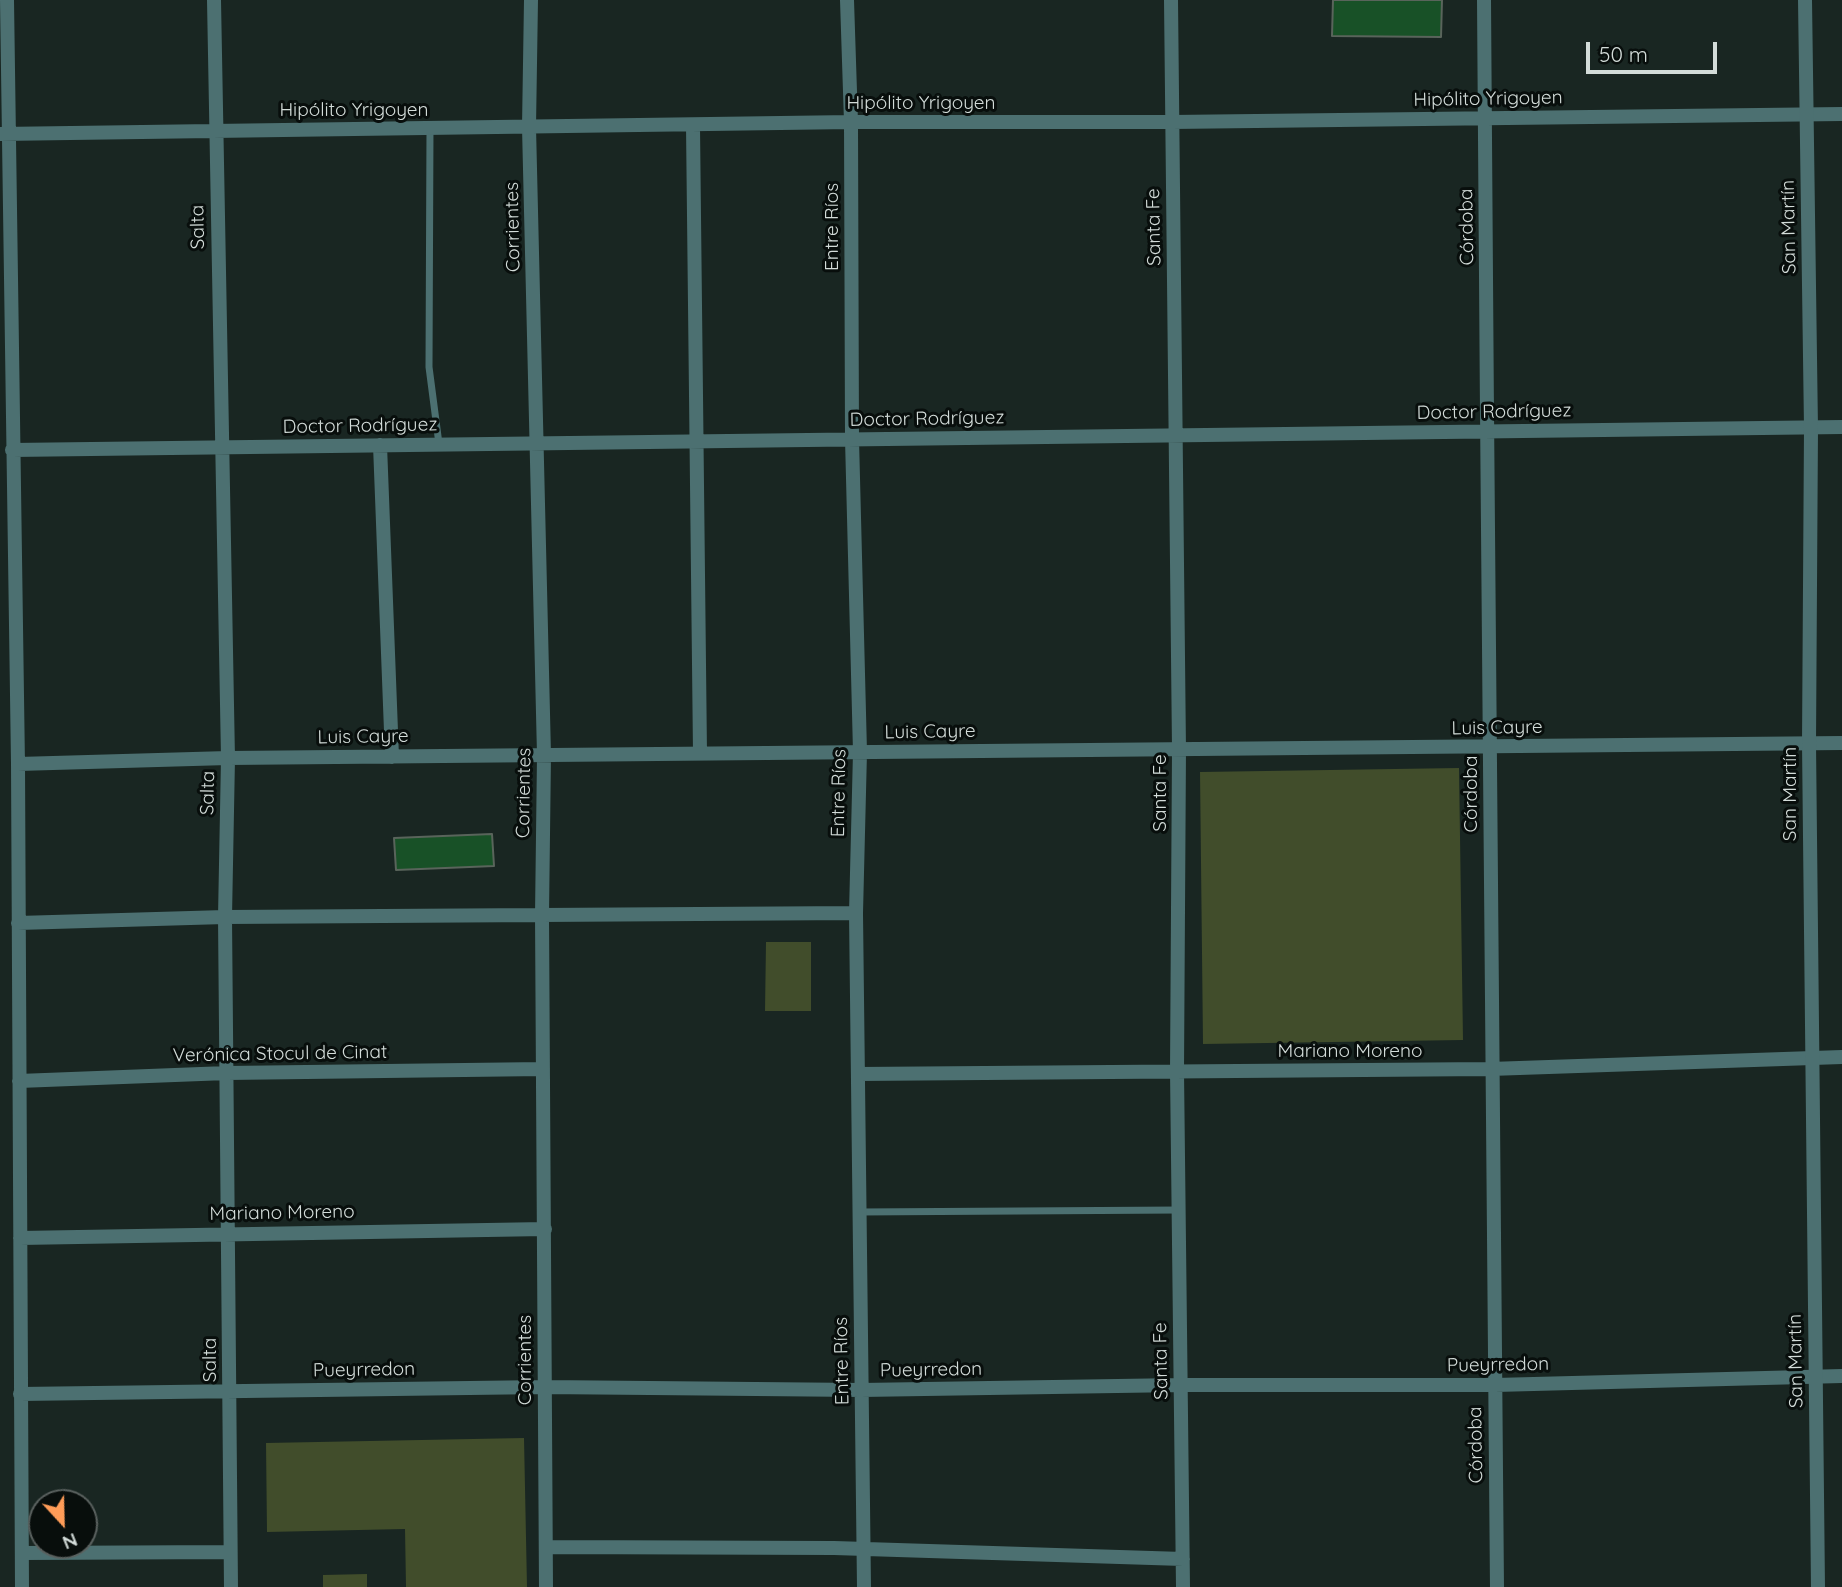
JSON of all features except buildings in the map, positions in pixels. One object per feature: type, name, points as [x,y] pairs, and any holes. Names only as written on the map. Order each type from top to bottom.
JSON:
[{"type":"street","points":[[7,0],[4,134],[18,764],[22,1587]]},
{"type":"street","name":"Salta","points":[[214,0],[220,446],[228,758],[225,917],[231,1587]]},
{"type":"street","name":"Corrientes","points":[[531,0],[529,127],[544,755],[542,915],[546,1587]]},
{"type":"street","name":"Entre Ríos","points":[[847,0],[851,122],[852,439],[860,752],[856,913],[864,1587]]},
{"type":"street","name":"Santa Fe","points":[[1171,0],[1179,749],[1178,1071],[1183,1587]]},
{"type":"street","name":"Córdoba","points":[[1484,0],[1491,747],[1490,1069],[1497,1587]]},
{"type":"street","name":"San Martín","points":[[1805,0],[1811,428],[1811,1058],[1818,1587]]},
{"type":"street","name":"Hipólito Yrigoyen","points":[[4,134],[851,122],[1172,122],[1842,114]]},
{"type":"street","points":[[693,125],[700,753]]},
{"type":"street","name":"Doctor Rodríguez","points":[[12,450],[1842,427]]},
{"type":"street","points":[[380,445],[392,757]]},
{"type":"street","name":"Luis Cayre","points":[[18,764],[228,758],[1842,743]]},
{"type":"street","points":[[18,923],[225,917],[856,913]]},
{"type":"street","name":"Mariano Moreno","points":[[858,1074],[1490,1069],[1842,1057]]},
{"type":"street","name":"Verónica Stocul de Cinat","points":[[19,1081],[227,1073],[543,1069]]},
{"type":"street","name":"Mariano Moreno","points":[[20,1238],[545,1229]]},
{"type":"street","name":"Pueyrredon","points":[[20,1394],[544,1387],[861,1390],[1181,1385],[1495,1385],[1842,1376]]},
{"type":"street","points":[[546,1547],[821,1548],[1183,1559]]},
{"type":"street","points":[[22,1553],[230,1552]]},
{"type":"lane","points":[[430,128],[429,367],[439,444]]},
{"type":"lane","points":[[859,1212],[1179,1210]]},
{"type":"green space","points":[[1459,768],[1463,1040],[1203,1044],[1200,772]]},
{"type":"green space","points":[[766,942],[811,942],[811,1011],[765,1011]]},
{"type":"green space","points":[[524,1438],[527,1587],[406,1587],[405,1529],[267,1532],[266,1443]]},
{"type":"green space","points":[[367,1574],[367,1587],[323,1587],[323,1575]]}]
